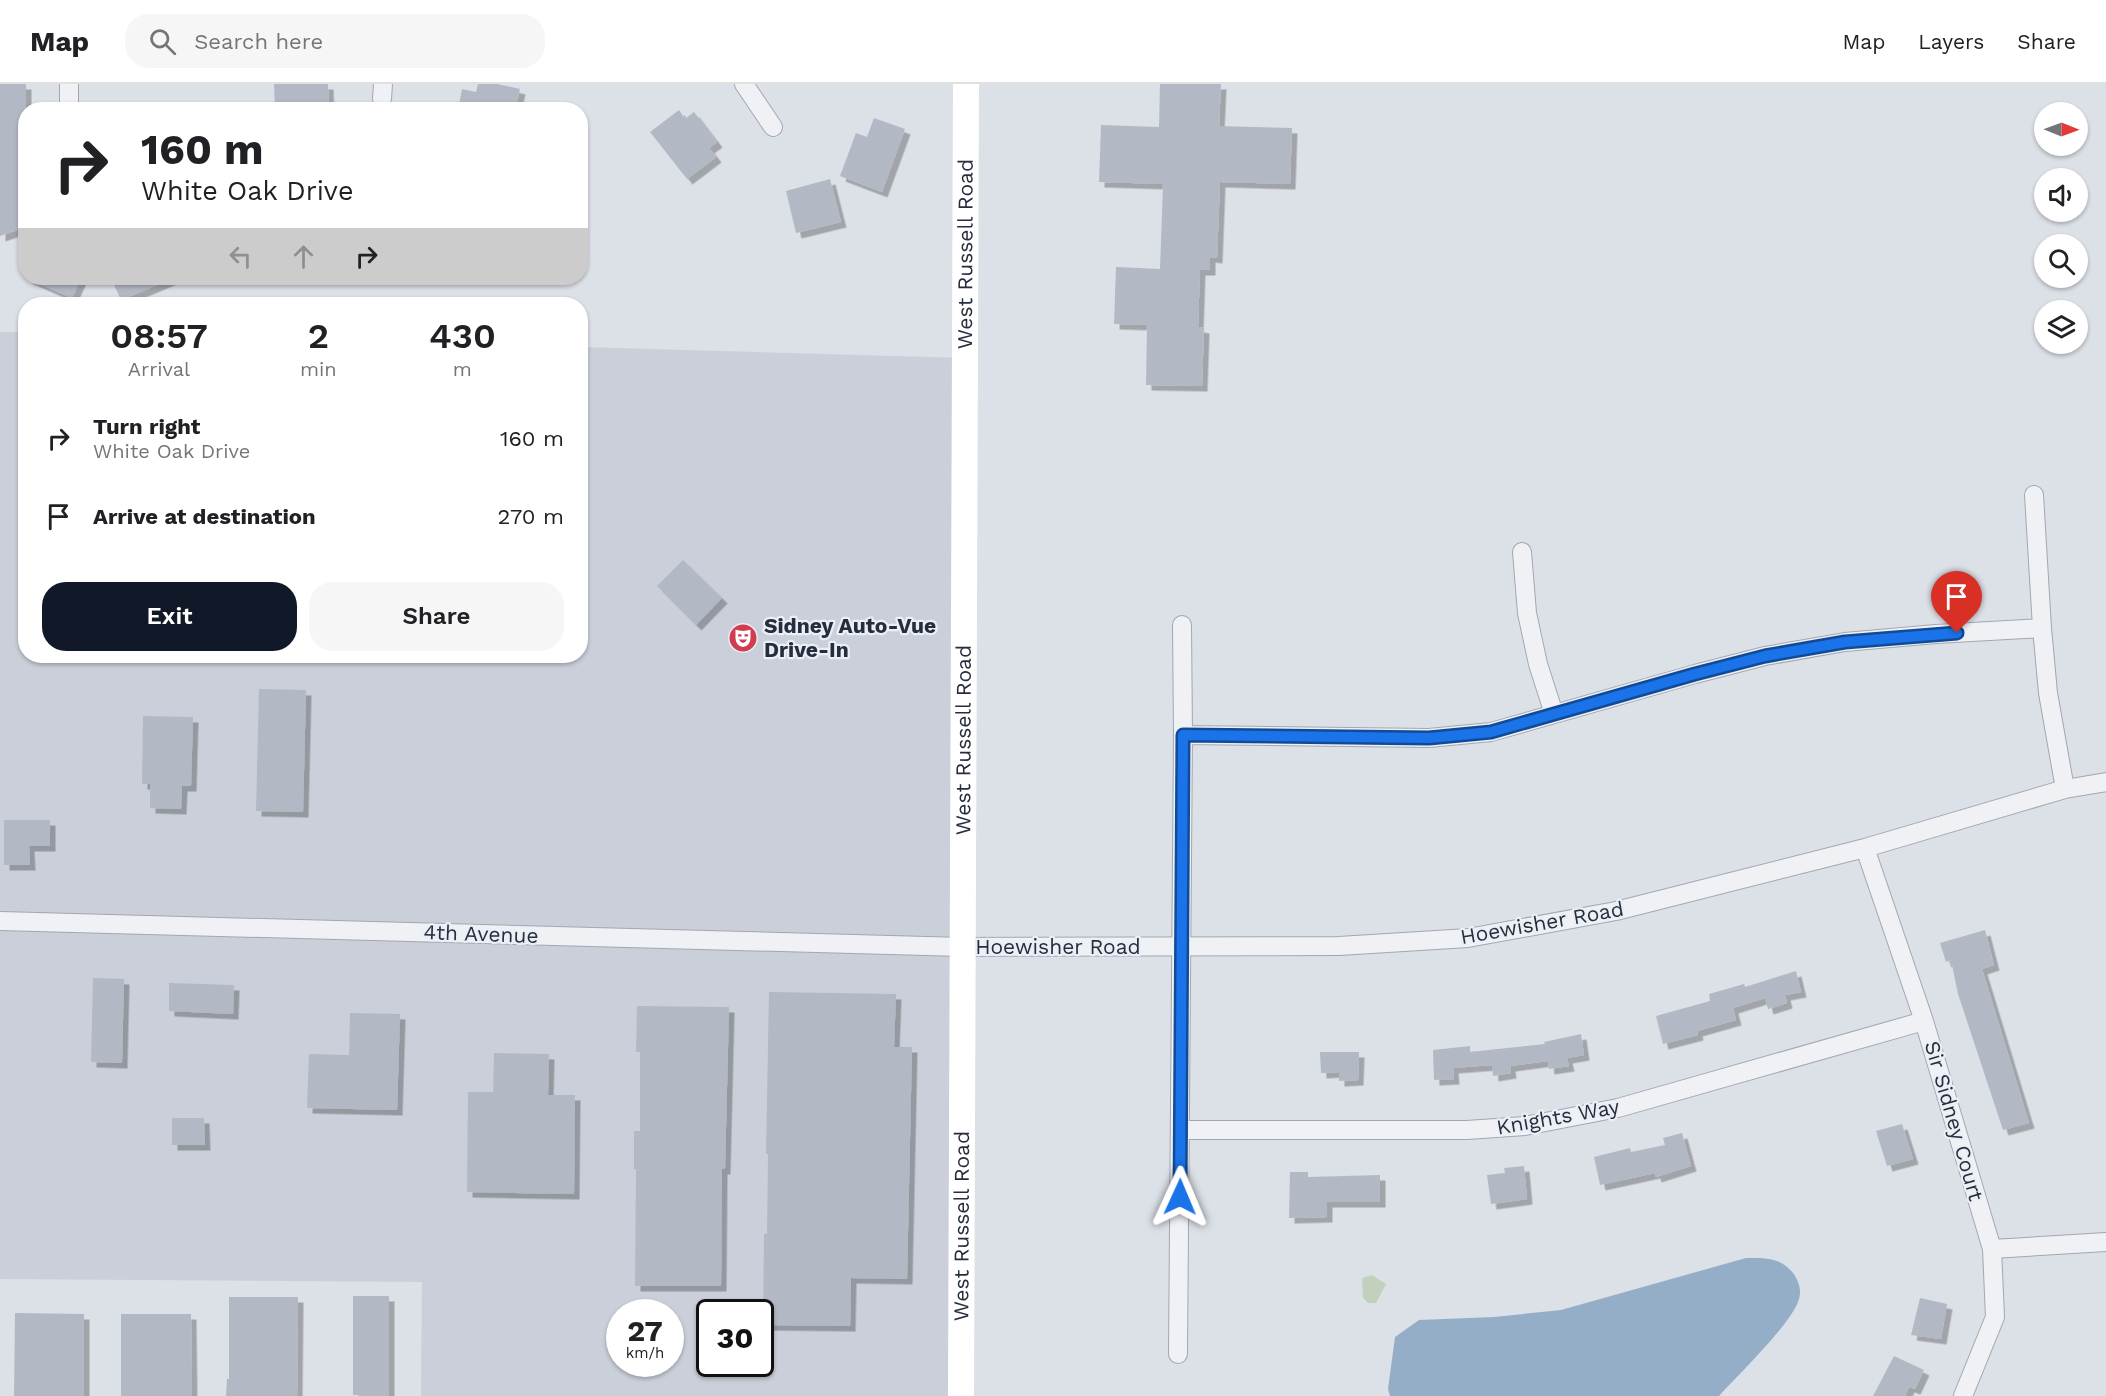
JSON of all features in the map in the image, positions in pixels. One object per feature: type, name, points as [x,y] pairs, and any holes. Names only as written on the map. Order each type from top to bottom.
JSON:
[{"type":"street","points":[[69,84],[69,102]]},
{"type":"street","points":[[744,84],[773,127]]},
{"type":"street","name":"West Russell Road","points":[[961,1396],[966,84]]},
{"type":"street","points":[[2034,495],[2048,693],[2065,789]]},
{"type":"street","points":[[1522,552],[1527,613],[1538,664],[1554,714]]},
{"type":"street","points":[[1178,1354],[1182,625]]},
{"type":"street","points":[[1183,735],[1429,738],[1491,732],[1765,656],[1845,642],[2042,628]]},
{"type":"street","name":"Hoewisher Road","points":[[963,947],[1339,946],[1468,938],[1616,912],[1865,848],[2065,789],[2106,782]]},
{"type":"street","name":"Sir Sidney Court","points":[[1865,848],[1924,1021],[1992,1249],[1995,1317],[1963,1396]]},
{"type":"street","name":"4th Avenue","points":[[0,921],[963,947]]},
{"type":"street","name":"Knights Way","points":[[1181,1130],[1467,1130],[1525,1126],[1617,1108],[1924,1021]]},
{"type":"street","points":[[1992,1249],[2106,1242]]},
{"type":"shaded area","points":[[0,332],[18,332],[18,663],[588,663],[588,347],[965,358],[961,1396],[421,1396],[422,1282],[0,1279]]},
{"type":"green space","points":[[1372,1275],[1386,1284],[1376,1303],[1368,1303],[1363,1298],[1362,1278]]},
{"type":"water","points":[[1746,1258],[1766,1259],[1783,1264],[1793,1273],[1800,1288],[1800,1295],[1787,1321],[1719,1396],[1390,1396],[1388,1389],[1395,1337],[1419,1320],[1494,1317],[1561,1310]]},
{"type":"building","points":[[0,84],[26,84],[26,102],[18,102],[18,230],[0,236]]},
{"type":"building","points":[[274,84],[328,84],[329,102],[275,102]]},
{"type":"building","points":[[478,84],[497,84],[520,89],[517,102],[460,102],[462,89],[476,92]]},
{"type":"building","points":[[1160,84],[1221,84],[1219,126],[1292,128],[1290,184],[1220,182],[1217,258],[1210,257],[1210,270],[1200,270],[1198,327],[1204,328],[1202,386],[1146,385],[1147,325],[1114,324],[1116,267],[1160,269],[1163,184],[1099,182],[1101,125],[1159,127]]},
{"type":"building","points":[[679,110],[685,119],[694,112],[717,142],[709,148],[716,157],[687,179],[650,132]]},
{"type":"building","points":[[874,118],[905,129],[882,192],[840,176],[856,133],[867,137]]},
{"type":"building","points":[[830,179],[841,222],[796,233],[786,191]]},
{"type":"building","points":[[42,285],[78,285],[72,297]]},
{"type":"building","points":[[114,285],[157,285],[128,297],[120,297]]},
{"type":"building","points":[[683,560],[722,598],[696,625],[657,586]]},
{"type":"building","points":[[259,689],[306,690],[303,812],[256,811]]},
{"type":"building","points":[[143,716],[193,717],[191,786],[182,786],[181,809],[150,808],[150,784],[142,784]]},
{"type":"building","points":[[4,820],[50,820],[50,846],[29,846],[30,865],[4,865]]},
{"type":"building","points":[[1985,930],[1994,965],[1982,969],[2029,1123],[2003,1130],[1958,994],[1951,960],[1946,962],[1940,943]]},
{"type":"building","points":[[1796,971],[1801,992],[1785,995],[1787,1003],[1768,1009],[1765,998],[1733,1008],[1736,1020],[1697,1031],[1698,1035],[1663,1044],[1656,1016],[1710,1001],[1709,994],[1744,984],[1745,987]]},
{"type":"building","points":[[93,978],[124,979],[122,1063],[91,1062]]},
{"type":"building","points":[[169,983],[234,985],[233,1014],[169,1011]]},
{"type":"building","points":[[769,992],[896,994],[894,1047],[912,1047],[907,1279],[851,1278],[850,1326],[774,1325],[774,1299],[763,1299],[764,1234],[767,1234],[768,1154],[766,1154]]},
{"type":"building","points":[[637,1006],[729,1007],[725,1169],[722,1169],[721,1286],[635,1286],[634,1131],[640,1131],[640,1052],[636,1052]]},
{"type":"building","points":[[350,1013],[400,1014],[397,1110],[307,1108],[309,1054],[349,1055]]},
{"type":"building","points":[[1581,1034],[1584,1055],[1567,1058],[1569,1066],[1549,1069],[1548,1061],[1510,1066],[1511,1073],[1493,1076],[1492,1065],[1453,1068],[1454,1079],[1434,1080],[1433,1050],[1470,1046],[1470,1052],[1545,1044],[1544,1042]]},
{"type":"building","points":[[1320,1052],[1359,1052],[1358,1080],[1339,1081],[1339,1072],[1321,1073]]},
{"type":"building","points":[[494,1053],[549,1054],[548,1095],[575,1095],[574,1194],[467,1192],[468,1092],[493,1092]]},
{"type":"building","points":[[172,1118],[204,1118],[205,1145],[172,1145]]},
{"type":"building","points":[[1902,1124],[1913,1159],[1887,1166],[1876,1131]]},
{"type":"building","points":[[1682,1133],[1691,1166],[1656,1177],[1655,1173],[1600,1185],[1594,1157],[1630,1148],[1631,1152],[1665,1145],[1663,1138]]},
{"type":"building","points":[[1524,1166],[1527,1199],[1491,1204],[1487,1175],[1505,1173],[1504,1168]]},
{"type":"building","points":[[1290,1172],[1308,1172],[1308,1177],[1380,1175],[1380,1202],[1327,1202],[1327,1217],[1289,1218]]},
{"type":"building","points":[[353,1296],[389,1296],[389,1396],[353,1395]]},
{"type":"building","points":[[229,1297],[298,1297],[297,1396],[226,1396],[227,1379],[229,1379]]},
{"type":"building","points":[[1920,1298],[1947,1304],[1941,1339],[1911,1335]]},
{"type":"building","points":[[15,1313],[84,1314],[84,1396],[14,1396]]},
{"type":"building","points":[[121,1314],[191,1314],[192,1396],[121,1396]]},
{"type":"building","points":[[1894,1356],[1924,1370],[1915,1389],[1909,1387],[1905,1396],[1873,1396]]},
{"type":"place","name":"Sidney Auto-Vue Drive-In","points":[[743,638]]},
{"type":"route","points":[[1180,1197],[1183,735],[1429,738],[1491,732],[1765,656],[1845,642],[1957,633]]}]
